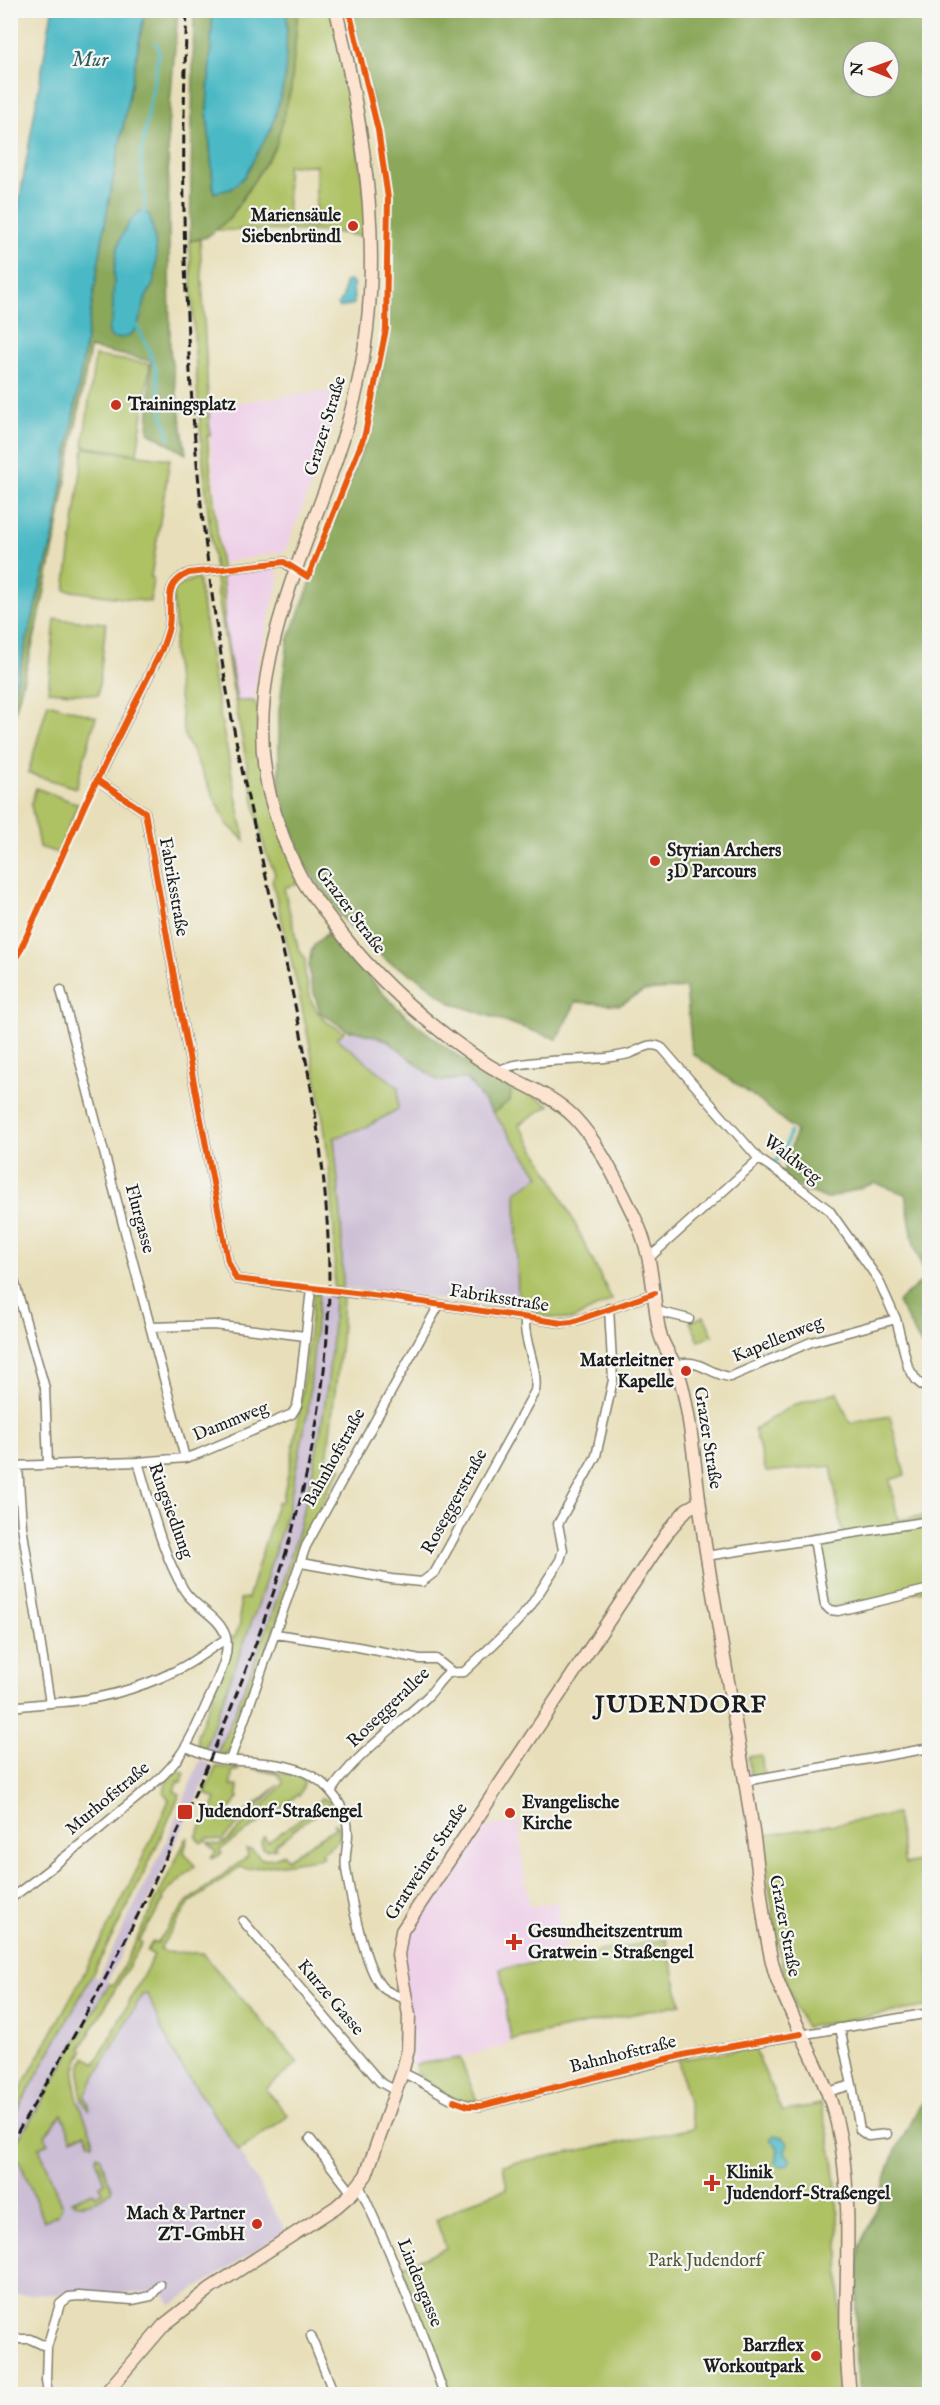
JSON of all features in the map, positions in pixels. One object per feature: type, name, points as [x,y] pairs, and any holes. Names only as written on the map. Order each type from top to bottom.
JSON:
[{"type":"main road","name":"Grazer Straße","points":[[336,10],[360,122],[368,181],[372,232],[370,301],[355,395],[344,436],[296,571],[274,643],[262,719],[268,788],[280,829],[302,880],[376,974],[416,1013],[499,1071],[556,1101],[582,1126],[600,1152],[644,1237],[650,1257],[659,1333],[675,1366],[687,1412],[706,1556],[776,1976],[827,2092],[837,2124],[847,2183],[847,2345],[850,2394]]},
{"type":"main road","name":"Gratweiner Straße","points":[[105,2394],[164,2325],[195,2299],[336,2206],[355,2189],[373,2162],[402,2073],[409,2035],[406,1999],[398,1955],[400,1939],[406,1924],[669,1530],[687,1509],[698,1503]]},
{"type":"street","name":"Fabriksstraße","points":[[296,571],[284,562],[189,573],[178,577],[171,586],[169,626],[162,649],[97,780],[145,812],[176,991],[228,1261],[236,1279],[315,1289]]},
{"type":"street","name":"Flurgasse","points":[[61,990],[185,1458]]},
{"type":"street","name":"Waldweg","points":[[499,1071],[502,1068],[520,1065],[613,1057],[657,1044],[759,1159],[772,1166],[829,1210],[878,1280],[896,1319],[908,1367],[917,1381],[930,1392]]},
{"type":"street","points":[[650,1257],[759,1159]]},
{"type":"street","points":[[10,1266],[45,1388],[48,1464]]},
{"type":"street","name":"Dammweg","points":[[138,1462],[185,1458],[292,1414],[298,1400],[305,1336],[315,1289]]},
{"type":"street","name":"Fabriksstraße","points":[[334,1291],[525,1318],[572,1322],[655,1293]]},
{"type":"street","name":"Bahnhofstraße","points":[[231,1760],[306,1546],[439,1305]]},
{"type":"street","name":"Roseggerallee","points":[[331,1792],[347,1771],[414,1707],[427,1698],[447,1675],[452,1672],[464,1672],[514,1626],[530,1607],[560,1560],[563,1550],[558,1524],[596,1456],[613,1380],[609,1308]]},
{"type":"street","points":[[657,1311],[689,1319]]},
{"type":"street","name":"Roseggerstraße","points":[[301,1563],[391,1579],[422,1582],[435,1572],[535,1391],[536,1381],[524,1328],[525,1318]]},
{"type":"street","name":"Kapellenweg","points":[[675,1366],[692,1362],[718,1375],[730,1377],[811,1342],[896,1319]]},
{"type":"street","points":[[152,1327],[214,1325],[305,1336]]},
{"type":"street","name":"Ringsiedlung","points":[[50,1702],[14,1466],[138,1462],[173,1569],[187,1594],[219,1624],[226,1639]]},
{"type":"street","points":[[706,1556],[930,1521]]},
{"type":"street","points":[[814,1539],[825,1605],[830,1610],[838,1611],[930,1589]]},
{"type":"street","points":[[276,1634],[420,1659],[436,1659],[452,1672]]},
{"type":"street","points":[[10,1707],[77,1701],[151,1682],[178,1671],[226,1639]]},
{"type":"street","points":[[226,1639],[221,1668],[186,1747],[218,1759],[296,1768],[313,1776],[331,1792],[346,1817],[348,1832],[346,1869],[367,1959],[382,1986],[393,1995],[406,1999]]},
{"type":"street","name":"Murhofstraße","points":[[10,1899],[151,1786],[177,1760],[186,1747]]},
{"type":"street","points":[[745,1781],[930,1748]]},
{"type":"street","name":"Kurze Gasse","points":[[243,1921],[380,2082],[396,2091]]},
{"type":"street","points":[[801,2034],[930,2013]]},
{"type":"street","points":[[840,2028],[860,2130],[868,2136],[887,2134]]},
{"type":"street","name":"Bahnhofstraße","points":[[402,2073],[422,2081],[454,2101],[468,2106],[481,2106],[687,2054],[801,2034]]},
{"type":"street","points":[[827,2092],[852,2085]]},
{"type":"street","name":"Lindengasse","points":[[310,2139],[355,2189],[389,2251],[444,2394]]},
{"type":"street","points":[[48,2394],[47,2347],[60,2304],[69,2297],[79,2296],[132,2300],[151,2296],[160,2285]]},
{"type":"street","points":[[311,2336],[334,2394]]},
{"type":"street","points":[[10,2339],[30,2339],[47,2347]]},
{"type":"shaded area","points":[[337,390],[337,403],[332,425],[317,471],[285,551],[222,563],[208,406]]},
{"type":"shaded area","points":[[270,567],[278,572],[279,577],[259,659],[254,701],[237,701],[224,621],[225,605],[220,572]]},
{"type":"shaded area","points":[[355,1031],[387,1040],[438,1081],[467,1079],[540,1176],[516,1192],[518,1308],[343,1288],[341,1214],[334,1138],[368,1126],[398,1087],[336,1037]]},
{"type":"shaded area","points":[[319,1295],[334,1295],[334,1304],[328,1385],[309,1494],[261,1649],[216,1755],[204,1749],[270,1568],[296,1474],[312,1378]]},
{"type":"shaded area","points":[[200,1760],[212,1765],[148,1902],[107,1982],[113,1986],[11,2156],[11,2122],[93,1976],[98,1978],[167,1840]]},
{"type":"shaded area","points":[[520,1822],[523,1867],[530,1907],[558,1902],[565,1953],[500,1969],[511,2040],[505,2046],[444,2062],[410,2064],[399,1947],[477,1828]]},
{"type":"shaded area","points":[[143,1994],[148,1994],[160,2026],[178,2061],[239,2151],[286,2231],[171,2305],[162,2292],[11,2295],[10,2158],[45,2135],[62,2113],[85,2096]]},
{"type":"green space","points":[[145,11],[178,11],[168,128],[170,350],[186,454],[148,432],[151,361],[90,348],[56,537],[38,623],[11,728],[11,701],[54,534],[108,206]]},
{"type":"green space","points":[[194,11],[213,11],[207,110],[214,193],[287,23],[286,11],[298,11],[291,89],[276,146],[230,218],[207,237],[190,241]]},
{"type":"green space","points":[[298,11],[336,11],[372,238],[329,231],[216,230],[230,218],[259,173],[291,89]],"holes":[[[316,165],[316,225],[288,225],[287,166]]]},
{"type":"green space","points":[[351,11],[929,11],[929,1348],[922,1346],[898,1302],[926,1277],[914,1245],[905,1194],[875,1183],[827,1199],[781,1179],[796,1131],[756,1098],[692,1053],[686,988],[644,991],[620,1005],[576,1002],[557,1039],[451,1003],[420,979],[387,961],[347,924],[304,864],[279,789],[279,711],[288,641],[368,435],[380,383],[388,328],[390,196],[380,130]]},
{"type":"green space","points":[[200,239],[210,436],[207,436],[225,605],[224,621],[237,701],[254,701],[258,709],[258,737],[298,883],[284,888],[298,947],[305,959],[305,975],[311,1000],[327,1022],[344,1032],[337,1038],[398,1087],[398,1109],[368,1126],[334,1138],[341,1214],[343,1288],[334,1288],[331,1184],[317,1082],[272,880],[275,874],[266,853],[255,808],[220,611],[205,488],[192,303],[190,241]]},
{"type":"green space","name":"Trainingsplatz","points":[[95,356],[150,364],[137,454],[83,446]]},
{"type":"green space","points":[[84,448],[170,459],[151,577],[153,578],[150,602],[65,590]]},
{"type":"green space","points":[[198,577],[217,699],[245,841],[227,824],[184,735],[173,650],[176,632],[173,598],[174,588]]},
{"type":"green space","points":[[55,619],[106,623],[98,695],[48,691]]},
{"type":"green space","points":[[48,703],[96,717],[76,788],[28,773]]},
{"type":"green space","points":[[36,788],[78,804],[58,853],[39,847],[31,804]]},
{"type":"green space","points":[[330,931],[366,969],[383,994],[414,1022],[475,1068],[487,1070],[512,1085],[510,1100],[493,1113],[467,1079],[438,1081],[387,1040],[348,1031],[320,1012],[311,983],[309,966],[315,944]]},
{"type":"green space","points":[[512,1085],[550,1105],[519,1124],[553,1179],[612,1300],[571,1320],[521,1313],[518,1308],[516,1192],[540,1176],[493,1113],[510,1100]]},
{"type":"green space","points":[[319,1292],[308,1411],[288,1509],[259,1602],[204,1750],[198,1745],[197,1736],[230,1649],[232,1637],[235,1637],[240,1623],[240,1599],[248,1598],[277,1503],[282,1501],[297,1424],[314,1293]]},
{"type":"green space","points":[[334,1293],[343,1296],[341,1341],[327,1460],[342,1468],[310,1528],[230,1750],[219,1755],[217,1754],[262,1643],[281,1586],[313,1471],[331,1353]]},
{"type":"green space","points":[[704,1316],[713,1335],[699,1341],[690,1322]]},
{"type":"green space","points":[[837,1392],[850,1423],[890,1416],[905,1475],[890,1480],[898,1520],[929,1515],[929,1590],[831,1608],[827,1604],[817,1541],[843,1536],[831,1466],[766,1472],[754,1429],[793,1405]]},
{"type":"green space","points":[[761,1755],[764,1774],[751,1776],[748,1757]]},
{"type":"green space","points":[[216,1767],[239,1770],[232,1772],[231,1785],[238,1786],[238,1798],[225,1817],[231,1824],[279,1785],[221,1841],[208,1838],[201,1843],[196,1837],[216,1799],[205,1793]]},
{"type":"green space","points":[[251,1768],[294,1775],[301,1777],[305,1782],[299,1796],[220,1850],[222,1854],[213,1858],[211,1857],[216,1852],[207,1842],[218,1845],[227,1841],[282,1786],[283,1781],[277,1774]]},
{"type":"green space","points":[[176,1770],[185,1773],[181,1783],[178,1781],[174,1791],[180,1794],[161,1836],[100,1961],[11,2122],[11,2107],[133,1878],[169,1800],[164,1793],[166,1781]]},
{"type":"green space","points":[[322,1798],[329,1801],[330,1808],[325,1812],[323,1809],[293,1830],[274,1845],[276,1848],[267,1850],[263,1848],[261,1842],[264,1837],[268,1842],[312,1810],[311,1808]]},
{"type":"green space","points":[[896,1814],[905,1864],[929,1859],[929,2006],[806,2027],[794,2005],[795,2002],[783,1971],[761,1836]]},
{"type":"green space","points":[[334,1824],[339,1826],[339,1840],[322,1853],[324,1858],[247,1869],[240,1867],[190,1903],[160,1948],[165,1952],[202,1953],[298,2063],[266,2089],[288,2116],[239,2151],[178,2061],[160,2026],[148,1994],[142,1995],[85,2095],[90,2109],[88,2110],[82,2097],[80,2084],[85,2057],[96,2063],[154,1955],[147,1951],[153,1941],[157,1943],[186,1903],[248,1856],[246,1849],[252,1850],[262,1859],[284,1854],[287,1859],[335,1828]]},
{"type":"green space","points":[[188,1838],[184,1852],[195,1866],[162,1897],[164,1900],[139,1941],[142,1943],[81,2048],[83,2051],[75,2074],[75,2085],[93,2144],[90,2143],[86,2133],[72,2139],[62,2114],[45,2135],[48,2143],[39,2147],[62,2207],[58,2214],[44,2221],[19,2160],[14,2159],[11,2164],[11,2151],[109,1984],[113,1985],[118,1977]]},
{"type":"green space","points":[[666,1939],[681,2004],[511,2040],[500,1969]]},
{"type":"green space","name":"Park Judendorf","points":[[754,2047],[782,2112],[821,2104],[832,2152],[837,2196],[842,2394],[447,2394],[402,2267],[446,2248],[436,2220],[472,2201],[507,2189],[503,2165],[694,2128],[678,2060]]},
{"type":"green space","points":[[460,2058],[477,2101],[452,2097],[416,2072],[416,2064]]},
{"type":"green space","points":[[929,2088],[929,2394],[859,2394],[855,2350],[859,2247],[876,2211],[891,2160]]},
{"type":"green space","points":[[97,2155],[100,2157],[112,2190],[93,2202],[81,2204],[71,2201],[93,2192],[95,2195],[103,2192],[100,2185],[105,2182],[96,2159]]},
{"type":"water","name":"Mur","points":[[52,11],[145,11],[108,206],[54,534],[11,701],[11,249]]},
{"type":"water","points":[[213,11],[286,11],[287,23],[285,79],[272,127],[244,177],[231,189],[214,193],[207,110]]},
{"type":"water","points":[[140,211],[149,214],[155,239],[155,276],[133,333],[121,338],[112,338],[109,330],[112,321],[115,262],[118,248],[129,222]]},
{"type":"water","points":[[345,282],[353,283],[354,304],[340,308],[338,305],[343,297]]},
{"type":"water","points":[[774,2135],[782,2137],[788,2143],[785,2152],[791,2160],[787,2165],[780,2167],[776,2163],[778,2149],[770,2139]]},
{"type":"waterway","points":[[144,213],[141,156],[159,51],[156,42]]},
{"type":"waterway","points":[[136,324],[156,369],[162,414],[170,439]]},
{"type":"waterway","points":[[772,1166],[783,1154],[790,1132]]},
{"type":"railway","points":[[10,2144],[102,1985],[157,1876],[208,1765],[249,1661],[282,1566],[307,1470],[324,1371],[328,1321],[328,1244],[322,1168],[312,1093],[298,1018],[232,719],[217,631],[196,455],[190,366],[184,188],[187,10]]},
{"type":"cycle path","points":[[10,968],[20,951],[86,802],[162,649],[170,617],[171,589],[180,578],[189,573],[284,562],[308,577],[365,434],[386,329],[388,198],[378,130],[349,10]]},
{"type":"cycle path","points":[[97,780],[145,812],[228,1261],[236,1279],[389,1297],[562,1323],[572,1322],[655,1293]]},
{"type":"cycle path","points":[[454,2101],[468,2106],[481,2106],[687,2054],[801,2034]]},
{"type":"place","name":"Mariensäule Siebenbründl","points":[[353,226]]},
{"type":"place","name":"Trainingsplatz","points":[[116,405]]},
{"type":"place","name":"Styrian Archers 3D Parcours","points":[[655,861]]},
{"type":"place","name":"Materleitner Kapelle","points":[[686,1371]]},
{"type":"place","name":"Judendorf-Straßengel","points":[[185,1812]]},
{"type":"place","name":"Evangelische Kirche","points":[[510,1813]]},
{"type":"place","name":"Gesundheitszentrum Gratwein - Straßengel","points":[[514,1942]]},
{"type":"place","name":"Klinik Judendorf-Straßengel","points":[[712,2183]]},
{"type":"place","name":"Mach & Partner ZT-GmbH","points":[[257,2224]]},
{"type":"place","name":"Barzflex Workoutpark","points":[[816,2356]]},
{"type":"district","name":"JUDENDORF","points":[[681,1705]]}]
